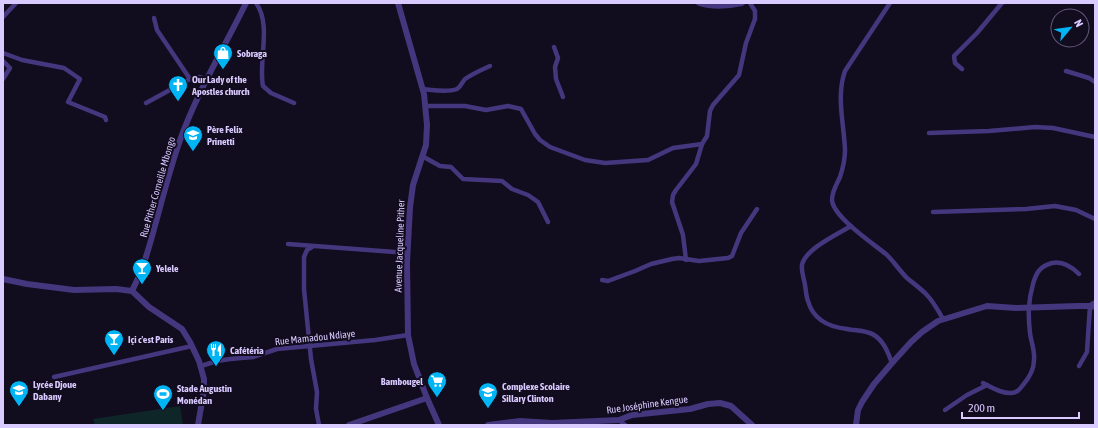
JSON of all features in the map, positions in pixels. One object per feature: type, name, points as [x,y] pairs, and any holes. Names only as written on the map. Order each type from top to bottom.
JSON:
[{"type":"street","points":[[3,17],[16,3]]},
{"type":"street","name":"Rue Pither Corneille Mbongo","points":[[132,291],[146,259],[168,177],[180,141],[206,79],[246,3]]},
{"type":"street","points":[[256,3],[261,12],[263,27],[263,86],[271,93],[294,103]]},
{"type":"street","name":"Avenue Jacqueline Pither","points":[[398,3],[423,89],[426,106],[427,135],[410,199],[408,253],[408,335],[414,364],[439,425]]},
{"type":"street","points":[[698,3],[720,6],[742,3]]},
{"type":"street","points":[[686,260],[683,235],[672,202],[673,195],[696,164],[702,144],[707,136],[710,111],[713,105],[739,75],[746,43],[755,19],[755,11],[750,3]]},
{"type":"street","points":[[890,3],[845,71],[843,77],[841,104],[845,152],[844,162],[840,177],[833,192],[832,201],[840,215],[851,226],[886,254],[907,278],[925,292],[934,303],[943,319]]},
{"type":"street","points":[[962,69],[955,63],[954,56],[977,33],[1002,3]]},
{"type":"street","points":[[154,18],[157,30],[190,79]]},
{"type":"street","points":[[554,47],[558,58],[555,67],[556,78],[563,97]]},
{"type":"street","points":[[3,53],[22,60],[64,68],[71,72],[80,79],[68,102],[105,118],[106,120]]},
{"type":"street","points":[[3,61],[10,68],[3,80]]},
{"type":"street","points":[[423,89],[441,91],[457,89],[463,81],[471,75],[490,66]]},
{"type":"street","points":[[1066,71],[1089,78],[1095,82]]},
{"type":"street","points":[[146,103],[190,79],[199,77],[206,79]]},
{"type":"street","points":[[426,106],[465,106],[486,110],[508,106],[518,108],[521,109],[535,134],[540,140],[550,147],[585,160],[605,163],[648,160],[673,148],[702,144]]},
{"type":"street","points":[[929,133],[1047,128],[1095,137]]},
{"type":"street","points":[[422,156],[440,166],[451,167],[463,179],[502,182],[512,189],[528,195],[538,202],[548,222]]},
{"type":"street","points":[[933,212],[1019,209],[1055,206],[1076,210],[1095,219]]},
{"type":"street","points":[[602,280],[608,281],[651,264],[672,259],[699,261],[728,258],[732,256],[741,234],[757,209]]},
{"type":"street","points":[[851,226],[807,254],[802,263],[801,272],[805,283],[808,301],[817,316],[825,323],[834,327],[874,335],[884,345],[892,363]]},
{"type":"street","points":[[288,244],[408,253]]},
{"type":"street","points":[[312,247],[307,250],[304,257],[304,289],[317,392],[316,408],[318,425]]},
{"type":"street","points":[[945,410],[985,384],[1010,394],[1015,393],[1020,389],[1033,368],[1034,354],[1030,334],[1028,308],[1035,275],[1039,269],[1046,265],[1059,263],[1069,266],[1079,274]]},
{"type":"street","points":[[3,279],[27,284],[74,290],[121,289],[132,291],[149,307],[182,329],[192,346],[201,366],[204,379],[204,390],[198,425]]},
{"type":"street","points":[[856,425],[858,410],[874,384],[922,332],[943,319],[987,306],[1028,308],[1093,306],[1087,352],[1079,366]]},
{"type":"street","name":"Rue Mamadou Ndiaye","points":[[201,366],[230,358],[253,357],[272,350],[375,340],[408,335]]},
{"type":"street","points":[[54,377],[192,346]]},
{"type":"street","points":[[349,425],[427,398]]},
{"type":"street","name":"Rue Joséphine Kengue","points":[[488,425],[520,421],[552,423],[619,420],[632,415],[690,409],[701,405],[720,403],[731,406],[752,425]]},
{"type":"street","points":[[619,420],[625,425]]},
{"type":"green space","name":"Stade Augustin Monédan","points":[[180,406],[183,425],[95,425],[93,419]]},
{"type":"place","name":"Sobraga","points":[[223,70]]},
{"type":"place","name":"Our Lady of the Apostles church","points":[[178,102]]},
{"type":"place","name":"Père Felix Prinetti","points":[[193,152]]},
{"type":"place","name":"Yelele","points":[[142,285]]},
{"type":"place","name":"Içi c'est Paris","points":[[114,356]]},
{"type":"place","name":"Cafétéria","points":[[216,367]]},
{"type":"place","name":"Bambougel","points":[[437,398]]},
{"type":"place","name":"Lycée Djoue Dabany","points":[[19,407]]},
{"type":"place","name":"Complexe Scolaire Sillary Clinton","points":[[488,409]]},
{"type":"place","name":"Stade Augustin Monédan","points":[[163,411]]}]
